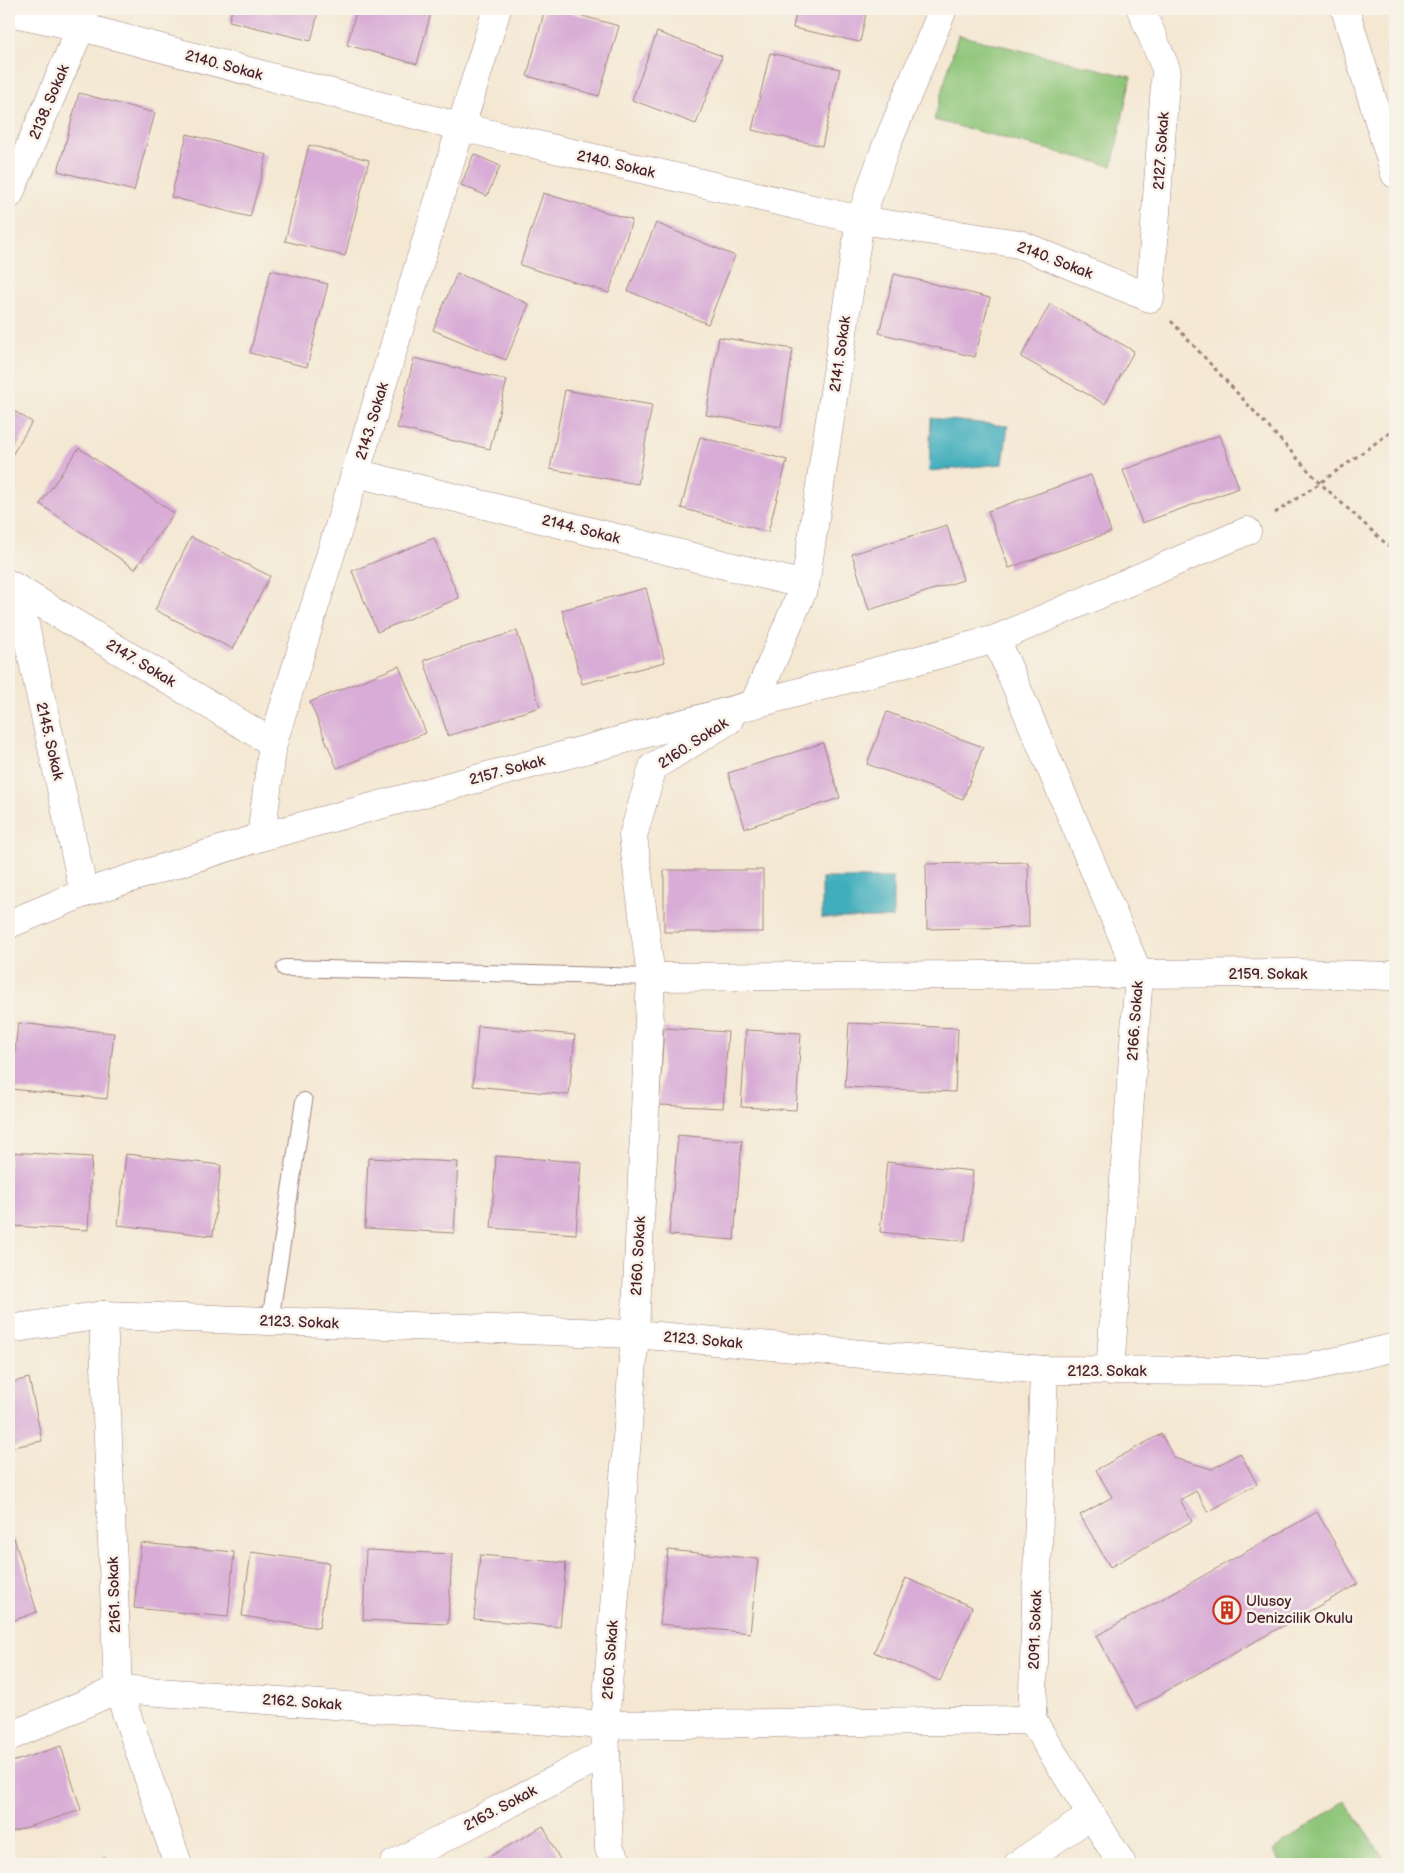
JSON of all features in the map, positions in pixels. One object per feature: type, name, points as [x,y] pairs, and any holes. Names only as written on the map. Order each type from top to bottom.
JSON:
[{"type":"street","name":"2143. Sokak","points":[[260,836],[273,743],[497,9]]},
{"type":"street","name":"2141. Sokak","points":[[754,704],[805,585],[860,220],[885,149],[943,9]]},
{"type":"street","name":"2127. Sokak","points":[[1140,9],[1166,69],[1150,298]]},
{"type":"street","points":[[1345,9],[1395,171]]},
{"type":"street","name":"2140. Sokak","points":[[9,12],[84,18],[461,127],[860,220],[1019,244],[1150,298]]},
{"type":"street","name":"2138. Sokak","points":[[9,195],[84,18]]},
{"type":"street","name":"2144. Sokak","points":[[356,473],[805,585]]},
{"type":"street","name":"2157. Sokak","points":[[9,924],[84,893],[260,836],[996,639],[1247,531]]},
{"type":"street","name":"2147. Sokak","points":[[13,586],[273,743]]},
{"type":"street","name":"2145. Sokak","points":[[13,586],[84,893]]},
{"type":"street","name":"2166. Sokak","points":[[996,639],[1139,975],[1110,1370]]},
{"type":"street","name":"2160. Sokak","points":[[619,1864],[609,1849],[605,1725],[635,1334],[651,977],[633,836],[653,767],[754,704]]},
{"type":"street","name":"2159. Sokak","points":[[651,977],[1298,973],[1390,976],[1395,973]]},
{"type":"street","name":"2123. Sokak","points":[[9,1329],[103,1315],[635,1334],[1044,1370],[1265,1371],[1308,1368],[1395,1347]]},
{"type":"street","name":"2161. Sokak","points":[[103,1315],[118,1689],[178,1864]]},
{"type":"street","name":"2091. Sokak","points":[[1032,1720],[1044,1370]]},
{"type":"street","name":"2162. Sokak","points":[[9,1736],[118,1689],[605,1725],[1032,1720]]},
{"type":"street","points":[[1032,1720],[1090,1816],[1122,1864]]},
{"type":"street","name":"2163. Sokak","points":[[394,1864],[606,1753]]},
{"type":"street","points":[[1018,1864],[1090,1816]]},
{"type":"lane","points":[[285,968],[651,977]]},
{"type":"lane","points":[[270,1321],[304,1101]]},
{"type":"path","points":[[1150,298],[1320,483],[1395,552]]},
{"type":"path","points":[[1247,531],[1320,483],[1395,429]]},
{"type":"green space","points":[[958,35],[1131,77],[1112,166],[934,120]]},
{"type":"green space","points":[[1345,1801],[1388,1864],[1282,1864],[1273,1850]]},
{"type":"water","points":[[931,418],[1008,426],[1003,464],[929,471]]},
{"type":"water","points":[[822,878],[893,878],[893,918],[822,918]]},
{"type":"building","points":[[232,9],[319,9],[311,41],[229,21]]},
{"type":"building","points":[[357,9],[432,9],[417,64],[347,45]]},
{"type":"building","points":[[545,9],[557,9],[619,26],[599,96],[527,76]]},
{"type":"building","points":[[797,9],[867,9],[860,42],[793,28]]},
{"type":"building","points":[[657,32],[722,56],[696,124],[632,100]]},
{"type":"building","points":[[770,53],[840,69],[822,146],[752,130]]},
{"type":"building","points":[[79,93],[155,113],[134,191],[58,171]]},
{"type":"building","points":[[187,134],[267,155],[250,217],[171,197]]},
{"type":"building","points":[[309,145],[369,160],[345,256],[285,241]]},
{"type":"building","points":[[474,154],[500,166],[487,196],[461,185]]},
{"type":"building","points":[[543,193],[632,220],[609,293],[520,265]]},
{"type":"building","points":[[656,223],[735,256],[708,324],[628,291]]},
{"type":"building","points":[[271,270],[328,284],[307,367],[250,353]]},
{"type":"building","points":[[457,273],[529,304],[506,360],[433,330]]},
{"type":"building","points":[[894,274],[990,298],[975,357],[879,333]]},
{"type":"building","points":[[1050,304],[1134,351],[1105,404],[1021,357]]},
{"type":"building","points":[[719,337],[793,349],[781,427],[706,415]]},
{"type":"building","points":[[414,358],[507,380],[490,449],[397,428]]},
{"type":"building","points":[[565,390],[652,405],[638,484],[550,469]]},
{"type":"building","points":[[9,408],[32,422],[9,460]]},
{"type":"building","points":[[1220,435],[1239,488],[1142,523],[1123,470]]},
{"type":"building","points":[[700,437],[787,460],[768,532],[681,508]]},
{"type":"building","points":[[79,448],[174,513],[135,569],[40,504]]},
{"type":"building","points":[[1091,475],[1111,532],[1009,568],[988,511]]},
{"type":"building","points":[[947,525],[963,580],[869,610],[852,554]]},
{"type":"building","points":[[191,537],[270,576],[233,649],[155,610]]},
{"type":"building","points":[[434,538],[459,598],[377,632],[352,571]]},
{"type":"building","points":[[646,588],[665,662],[582,684],[562,610]]},
{"type":"building","points":[[517,631],[540,707],[448,736],[424,660]]},
{"type":"building","points":[[399,666],[426,733],[337,768],[310,702]]},
{"type":"building","points":[[887,712],[983,747],[963,799],[867,764]]},
{"type":"building","points":[[823,743],[840,798],[745,828],[728,773]]},
{"type":"building","points":[[9,835],[13,850],[9,851]]},
{"type":"building","points":[[1028,862],[1029,927],[927,929],[926,864]]},
{"type":"building","points":[[664,870],[763,870],[763,932],[664,932]]},
{"type":"building","points":[[18,1023],[114,1033],[107,1099],[11,1089]]},
{"type":"building","points":[[849,1023],[958,1028],[955,1092],[845,1087]]},
{"type":"building","points":[[478,1026],[575,1035],[569,1095],[473,1086]]},
{"type":"building","points":[[664,1028],[728,1032],[723,1108],[659,1105]]},
{"type":"building","points":[[746,1030],[801,1033],[796,1110],[741,1107]]},
{"type":"building","points":[[678,1135],[742,1141],[734,1240],[669,1235]]},
{"type":"building","points":[[9,1152],[92,1157],[88,1230],[9,1226]]},
{"type":"building","points":[[126,1154],[221,1165],[213,1236],[118,1225]]},
{"type":"building","points":[[496,1156],[581,1162],[576,1234],[491,1228]]},
{"type":"building","points":[[368,1158],[458,1162],[454,1233],[365,1228]]},
{"type":"building","points":[[887,1162],[973,1171],[965,1241],[880,1232]]},
{"type":"building","points":[[29,1378],[42,1441],[9,1448],[9,1383]]},
{"type":"building","points":[[1161,1434],[1174,1458],[1212,1469],[1240,1453],[1257,1484],[1208,1512],[1196,1491],[1180,1500],[1192,1521],[1110,1567],[1080,1515],[1112,1497],[1096,1470]]},
{"type":"building","name":"Ulusoy Denizcilik Okulu","points":[[1317,1512],[1358,1584],[1136,1708],[1096,1636]]},
{"type":"building","points":[[14,1538],[37,1612],[9,1622],[9,1539]]},
{"type":"building","points":[[141,1543],[234,1552],[228,1617],[134,1608]]},
{"type":"building","points":[[366,1550],[452,1554],[448,1624],[363,1620]]},
{"type":"building","points":[[668,1550],[758,1559],[750,1633],[660,1624]]},
{"type":"building","points":[[251,1552],[329,1563],[319,1628],[242,1616]]},
{"type":"building","points":[[480,1555],[566,1563],[560,1627],[474,1619]]},
{"type":"building","points":[[906,1578],[972,1607],[940,1681],[874,1652]]},
{"type":"building","points":[[61,1746],[81,1810],[9,1833],[9,1763]]},
{"type":"building","points":[[543,1826],[562,1864],[477,1864]]},
{"type":"building","points":[[105,1857],[108,1864],[88,1864]]},
{"type":"place","name":"Ulusoy Denizcilik Okulu","points":[[1227,1610]]}]
